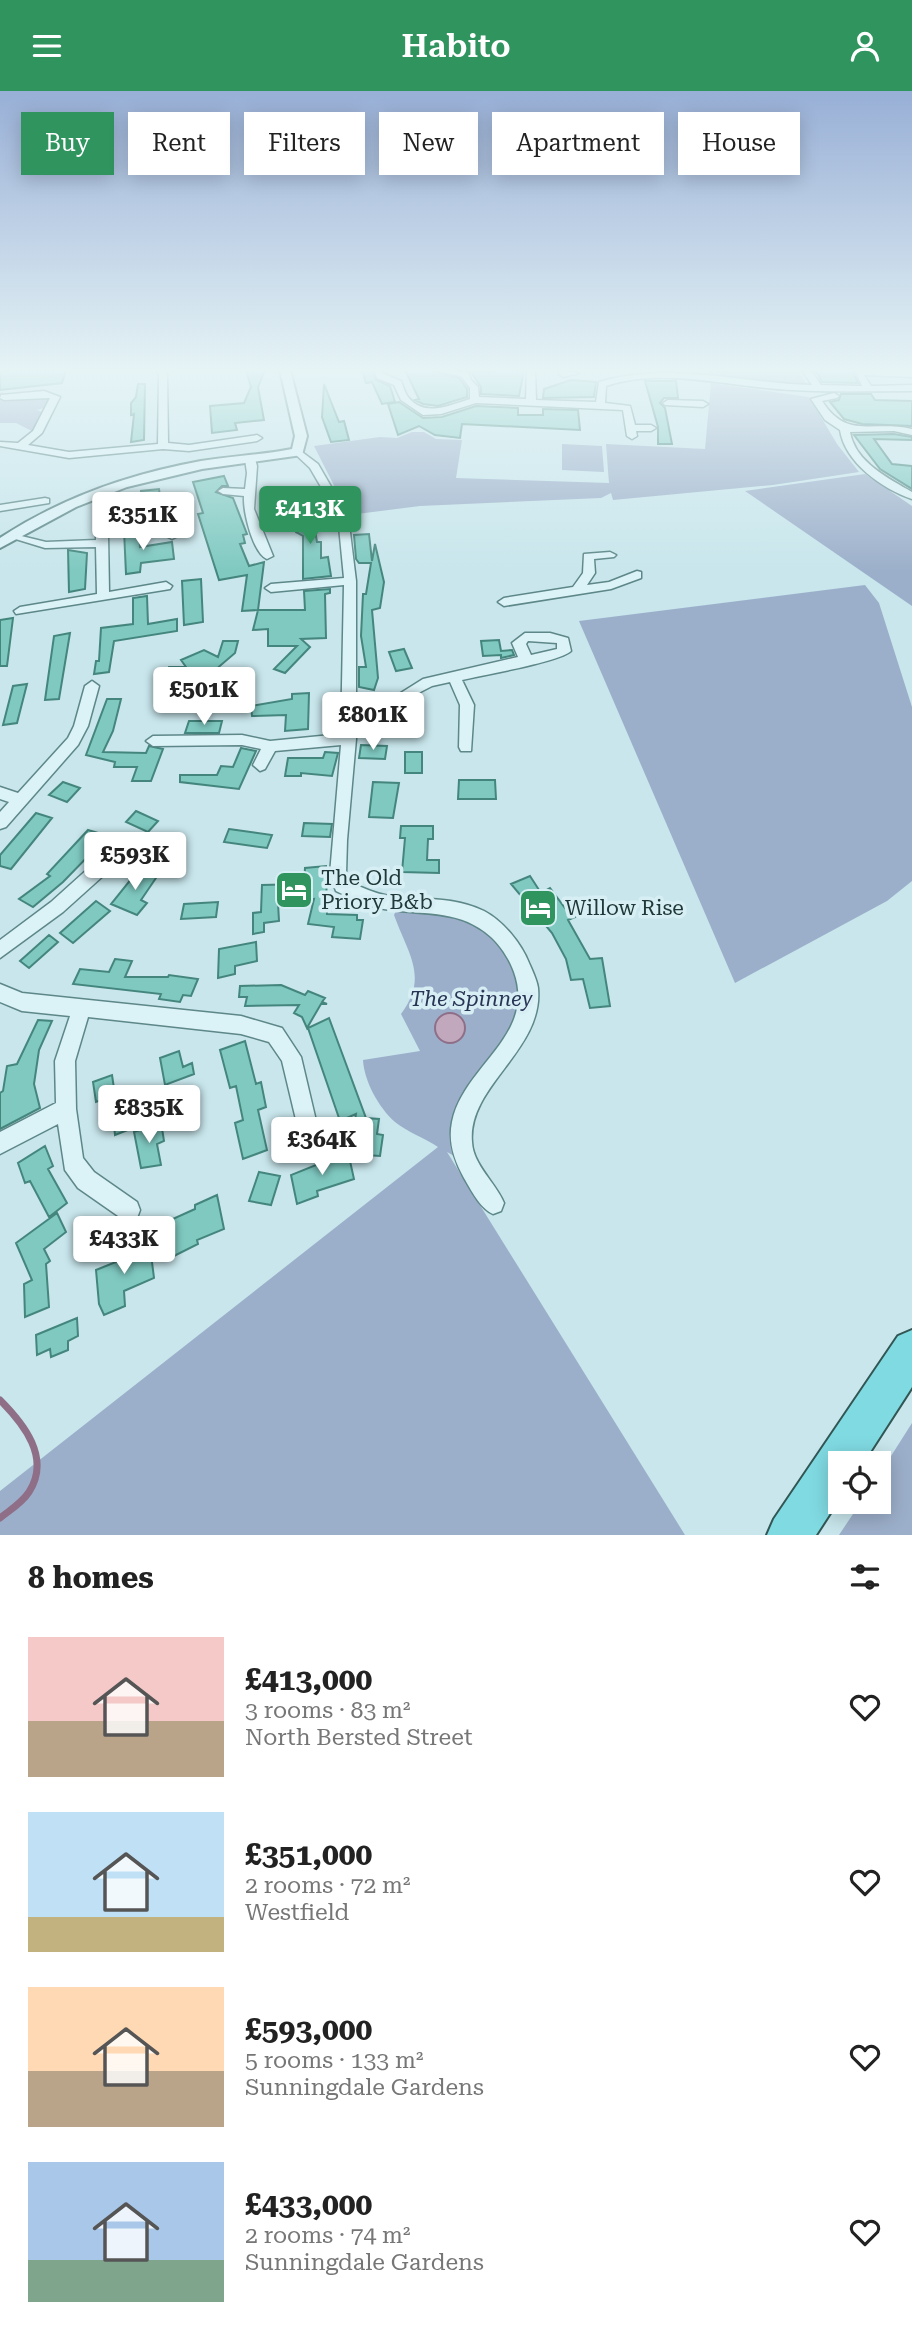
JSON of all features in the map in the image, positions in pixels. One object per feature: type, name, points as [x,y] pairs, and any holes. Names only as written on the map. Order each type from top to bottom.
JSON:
[{"type":"highway","points":[[790,1535],[912,1350]]},
{"type":"street","points":[[18,448],[31,437]]},
{"type":"street","points":[[163,437],[163,446]]},
{"type":"street","points":[[298,452],[301,437]]},
{"type":"street","points":[[846,437],[848,446],[871,472],[912,496]]},
{"type":"street","points":[[3,444],[69,455],[163,446],[189,448],[257,438]]},
{"type":"street","points":[[189,448],[203,465]]},
{"type":"street","points":[[0,544],[50,514],[107,489],[203,465],[298,452],[314,466],[343,516],[349,581],[349,739],[338,839],[338,874],[342,885],[366,898],[464,909],[501,934],[527,973],[528,1000],[524,1022],[515,1043],[478,1090],[466,1116],[461,1139],[467,1163],[493,1203]]},
{"type":"street","points":[[250,459],[255,478],[249,493],[249,511],[267,556]]},
{"type":"street","points":[[223,491],[249,493]]},
{"type":"street","points":[[0,507],[45,501]]},
{"type":"street","points":[[103,597],[102,526],[170,518],[172,536]]},
{"type":"street","points":[[13,535],[45,545],[103,543]]},
{"type":"street","points":[[577,590],[589,573],[588,556],[610,555]]},
{"type":"street","points":[[504,602],[611,585],[637,575]]},
{"type":"street","points":[[271,588],[349,581]]},
{"type":"street","points":[[20,611],[166,586]]},
{"type":"street","points":[[403,696],[428,682],[526,660]]},
{"type":"street","points":[[454,677],[467,705],[466,747]]},
{"type":"street","points":[[0,823],[73,741],[81,726],[92,686]]},
{"type":"street","points":[[153,741],[242,740],[270,746],[349,739]]},
{"type":"street","points":[[260,765],[270,746]]},
{"type":"street","points":[[0,793],[21,800]]},
{"type":"street","points":[[0,950],[57,907],[107,862]]},
{"type":"street","points":[[0,993],[22,1002],[241,1025],[275,1034],[291,1057],[310,1142]]},
{"type":"street","points":[[82,1008],[65,1061],[66,1109],[73,1162],[86,1180],[129,1210]]},
{"type":"street","points":[[0,1143],[66,1109]]},
{"type":"green space","points":[[377,437],[462,440],[456,478],[609,483],[606,444],[705,449],[706,437],[833,437],[859,472],[773,485],[613,500],[611,493],[601,498],[420,506],[349,515],[314,446]]},
{"type":"green space","points":[[562,444],[602,446],[604,472],[562,470]]},
{"type":"green space","points":[[865,474],[912,506],[912,606],[745,491]]},
{"type":"green space","points":[[865,585],[879,603],[912,707],[912,881],[887,901],[735,983],[579,621]]},
{"type":"green space","name":"The Spinney","points":[[400,902],[444,904],[501,934],[529,1000],[478,1090],[467,1163],[447,1152],[685,1535],[0,1535],[0,1491],[438,1147],[405,1129],[389,1116],[373,1094],[364,1068],[363,1060],[420,1051],[401,1014],[414,988],[415,977],[410,954],[394,915]]},
{"type":"green space","points":[[912,1423],[912,1535],[839,1535],[853,1514],[891,1514],[891,1456]]},
{"type":"shaded area","points":[[450,1013],[461,1017],[465,1028],[461,1039],[450,1043],[439,1039],[435,1028],[439,1017]]},
{"type":"building","points":[[131,437],[144,437],[144,440],[131,442]]},
{"type":"building","points":[[329,437],[348,437],[349,440],[331,442]]},
{"type":"building","points":[[658,437],[671,437],[672,444],[658,444]]},
{"type":"building","points":[[856,437],[912,437],[912,440],[874,439],[892,464],[912,466],[912,489],[880,469]]},
{"type":"building","points":[[224,476],[228,486],[222,486],[216,492],[233,498],[247,534],[243,535],[245,543],[240,544],[249,566],[264,562],[258,610],[242,611],[247,575],[219,580],[198,514],[203,513],[193,482]]},
{"type":"building","points":[[159,489],[162,512],[124,518],[124,513],[116,514],[116,503],[142,500],[141,491]]},
{"type":"building","points":[[306,506],[313,518],[317,542],[321,542],[321,558],[328,557],[331,576],[303,579],[303,536],[296,532],[292,509]]},
{"type":"building","points":[[139,528],[140,547],[172,542],[174,559],[141,563],[140,572],[126,574],[124,530]]},
{"type":"building","points":[[369,534],[372,561],[375,544],[384,582],[380,608],[372,610],[378,678],[374,690],[359,687],[359,667],[366,667],[361,636],[363,594],[366,594],[371,563],[359,563],[356,559],[354,535]]},
{"type":"building","points":[[68,550],[87,553],[85,589],[69,592]]},
{"type":"building","points":[[201,579],[203,622],[184,625],[182,581]]},
{"type":"building","points":[[330,589],[330,593],[325,594],[326,638],[301,639],[310,647],[285,673],[274,669],[297,646],[268,646],[268,629],[253,630],[258,610],[305,610],[304,591]]},
{"type":"building","points":[[147,596],[148,624],[177,619],[177,631],[114,641],[109,672],[94,674],[96,661],[99,661],[101,628],[133,624],[133,598]]},
{"type":"building","points":[[13,618],[7,666],[0,666],[0,620]]},
{"type":"building","points":[[70,633],[59,699],[45,700],[54,636]]},
{"type":"building","points":[[499,640],[501,651],[512,650],[514,655],[501,658],[501,655],[483,656],[481,641]]},
{"type":"building","points":[[223,641],[238,641],[235,653],[214,671],[196,679],[184,674],[180,687],[164,687],[169,667],[186,667],[181,660],[204,650],[218,657]]},
{"type":"building","points":[[404,649],[412,668],[396,671],[389,652]]},
{"type":"building","points":[[27,684],[17,723],[3,725],[13,686]]},
{"type":"building","points":[[309,693],[308,729],[285,731],[286,715],[252,716],[251,706],[292,699],[292,694]]},
{"type":"building","points":[[107,699],[121,699],[113,731],[103,752],[146,753],[149,746],[163,749],[151,781],[132,781],[137,767],[114,767],[115,762],[86,755]]},
{"type":"building","points":[[189,721],[222,721],[219,733],[185,733]]},
{"type":"building","points":[[361,745],[387,746],[385,759],[359,758]]},
{"type":"building","points":[[241,748],[256,751],[239,789],[180,782],[180,775],[217,775],[221,766],[233,767]]},
{"type":"building","points":[[325,752],[338,753],[332,776],[301,773],[301,776],[285,776],[288,758],[323,758]]},
{"type":"building","points":[[405,752],[422,752],[422,773],[405,773]]},
{"type":"building","points":[[459,780],[495,780],[496,799],[458,799]]},
{"type":"building","points":[[63,782],[80,788],[67,802],[49,795]]},
{"type":"building","points":[[373,782],[399,783],[393,818],[369,817]]},
{"type":"building","points":[[136,811],[158,821],[148,832],[126,822]]},
{"type":"building","points":[[36,813],[52,818],[11,869],[0,866],[0,855]]},
{"type":"building","points":[[304,823],[332,824],[330,837],[302,836]]},
{"type":"building","points":[[401,826],[433,826],[433,839],[428,839],[427,860],[439,860],[439,873],[402,872],[405,838],[400,838]]},
{"type":"building","points":[[229,829],[272,835],[267,848],[224,842]]},
{"type":"building","points":[[88,830],[105,835],[98,842],[101,843],[63,882],[33,907],[19,899],[50,876],[47,874]]},
{"type":"building","points":[[142,842],[154,848],[139,863],[127,858]]},
{"type":"building","points":[[326,866],[327,914],[357,915],[357,920],[363,920],[360,939],[332,937],[334,927],[308,924],[314,899],[278,903],[279,921],[264,923],[264,932],[253,934],[253,913],[261,912],[262,885],[304,884],[305,868]]},
{"type":"building","points":[[140,868],[158,875],[141,900],[147,903],[137,915],[111,904]]},
{"type":"building","points":[[530,876],[541,893],[550,888],[565,908],[568,907],[575,917],[568,920],[590,959],[602,958],[610,1006],[590,1008],[583,979],[571,980],[566,959],[552,933],[511,884]]},
{"type":"building","points":[[96,901],[110,911],[73,943],[60,933]]},
{"type":"building","points":[[218,902],[216,917],[181,919],[184,904]]},
{"type":"building","points":[[49,935],[58,942],[29,968],[20,961]]},
{"type":"building","points":[[256,942],[257,961],[235,966],[235,974],[218,978],[219,949]]},
{"type":"building","points":[[115,959],[132,961],[125,977],[169,975],[198,979],[191,996],[183,995],[180,1002],[159,999],[161,994],[73,984],[80,969],[109,972]]},
{"type":"building","points":[[281,985],[305,995],[308,991],[325,998],[322,1002],[327,1004],[321,1004],[307,1028],[302,1017],[294,1013],[299,1005],[245,1006],[247,997],[239,997],[240,986]]},
{"type":"building","points":[[329,1018],[366,1118],[379,1119],[377,1134],[383,1135],[380,1156],[350,1154],[356,1114],[340,1121],[308,1028]]},
{"type":"building","points":[[38,1020],[52,1021],[39,1050],[34,1084],[40,1108],[0,1129],[0,1093],[3,1091],[7,1066],[17,1064]]},
{"type":"building","points":[[245,1041],[256,1084],[261,1082],[266,1107],[258,1110],[267,1150],[243,1159],[235,1123],[243,1120],[236,1086],[230,1088],[220,1050]]},
{"type":"building","points":[[179,1051],[183,1067],[192,1063],[194,1074],[165,1085],[160,1058]]},
{"type":"building","points":[[112,1075],[115,1095],[96,1102],[93,1082]]},
{"type":"building","points":[[133,1107],[135,1127],[115,1135],[113,1115]]},
{"type":"building","points":[[161,1122],[164,1141],[157,1144],[161,1165],[141,1168],[134,1132]]},
{"type":"building","points":[[45,1146],[53,1166],[48,1169],[67,1203],[49,1217],[30,1181],[25,1183],[18,1163]]},
{"type":"building","points":[[348,1152],[354,1179],[317,1191],[318,1196],[297,1204],[291,1175]]},
{"type":"building","points":[[259,1172],[280,1176],[271,1205],[249,1201]]},
{"type":"building","points":[[217,1195],[224,1229],[197,1240],[198,1244],[174,1256],[166,1222]]},
{"type":"building","points":[[57,1213],[66,1232],[44,1249],[50,1261],[46,1264],[49,1307],[25,1317],[24,1284],[32,1280],[16,1243]]},
{"type":"building","points":[[149,1238],[154,1278],[124,1291],[125,1306],[104,1315],[99,1304],[96,1270],[126,1258],[124,1248]]},
{"type":"building","points":[[77,1318],[78,1336],[68,1341],[68,1350],[51,1357],[50,1349],[37,1355],[36,1335]]},
{"type":"waterway","points":[[0,1400],[26,1431],[36,1454],[37,1467],[29,1492],[0,1518]]},
{"type":"place","name":"The Old Priory B&b","points":[[294,890]]},
{"type":"place","name":"Willow Rise","points":[[538,908]]}]
